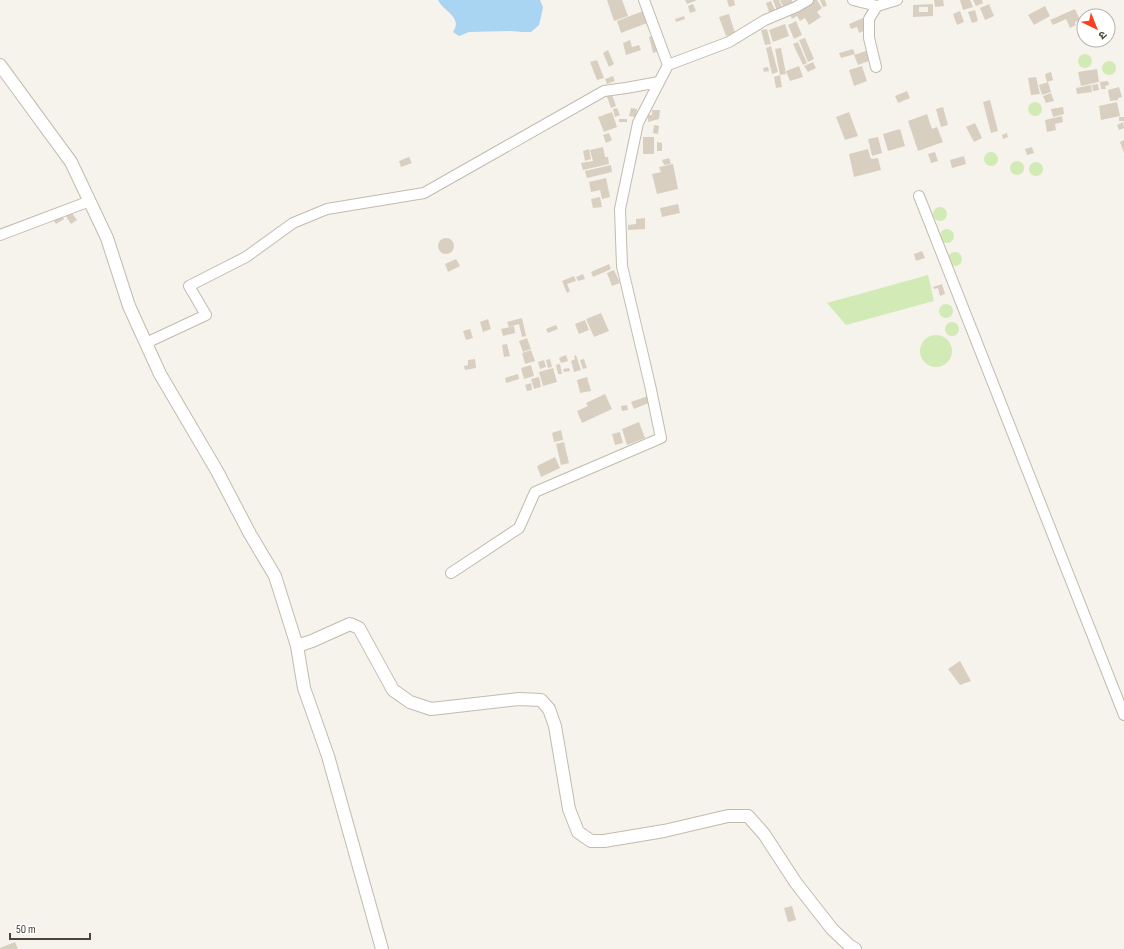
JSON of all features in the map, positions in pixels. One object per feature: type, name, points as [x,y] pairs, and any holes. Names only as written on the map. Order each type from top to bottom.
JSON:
[{"type":"street","points":[[644,0],[668,65]]},
{"type":"street","points":[[451,573],[519,528],[535,492],[661,438],[650,384],[622,266],[620,209],[638,123],[668,65],[729,42],[765,20],[796,7],[808,0]]},
{"type":"street","points":[[853,0],[877,6],[897,0]]},
{"type":"street","points":[[876,67],[869,38],[869,19],[877,6]]},
{"type":"street","points":[[0,64],[71,162],[107,238],[129,306],[160,374],[217,471],[250,534],[275,576],[297,646],[304,688],[328,756],[382,949]]},
{"type":"street","points":[[146,343],[206,315],[189,286],[246,257],[293,223],[326,210],[424,193],[604,91],[659,82]]},
{"type":"street","points":[[919,196],[1124,715]]},
{"type":"street","points":[[0,235],[90,201]]},
{"type":"street","points":[[297,646],[350,624],[359,628],[393,690],[410,702],[432,709],[519,698],[541,700],[549,709],[555,726],[569,809],[578,832],[591,841],[604,842],[664,831],[728,816],[748,816],[764,834],[796,883],[832,929],[855,949]]},
{"type":"green space","points":[[1082,54],[1088,54],[1092,58],[1092,64],[1088,68],[1082,68],[1078,64],[1078,58]]},
{"type":"green space","points":[[1106,61],[1112,61],[1116,65],[1116,71],[1112,75],[1106,75],[1102,71],[1102,65]]},
{"type":"green space","points":[[1032,102],[1038,102],[1042,106],[1042,112],[1038,116],[1032,116],[1028,112],[1028,106]]},
{"type":"green space","points":[[988,152],[994,152],[998,156],[998,162],[994,166],[988,166],[984,162],[984,156]]},
{"type":"green space","points":[[1014,161],[1020,161],[1024,165],[1024,171],[1020,175],[1014,175],[1010,171],[1010,165]]},
{"type":"green space","points":[[1033,162],[1039,162],[1043,166],[1043,172],[1039,176],[1033,176],[1029,172],[1029,166]]},
{"type":"green space","points":[[937,207],[943,207],[947,211],[947,217],[943,221],[937,221],[933,217],[933,211]]},
{"type":"green space","points":[[944,229],[950,229],[954,233],[954,239],[950,243],[944,243],[940,239],[940,233]]},
{"type":"green space","points":[[955,252],[960,254],[962,259],[960,264],[955,266],[950,264],[948,259],[950,254]]},
{"type":"green space","points":[[928,275],[934,301],[846,325],[827,303]]},
{"type":"green space","points":[[943,304],[949,304],[953,308],[953,314],[949,318],[943,318],[939,314],[939,308]]},
{"type":"green space","points":[[949,322],[955,322],[959,326],[959,332],[955,336],[949,336],[945,332],[945,326]]},
{"type":"green space","points":[[933,335],[939,335],[949,342],[952,351],[951,357],[945,364],[939,367],[933,367],[923,360],[920,354],[920,348],[927,338]]},
{"type":"water","points":[[438,0],[540,0],[543,7],[539,25],[531,32],[469,32],[459,36],[453,32],[456,22],[454,18]]},
{"type":"building","points":[[607,0],[622,0],[628,16],[614,21]]},
{"type":"building","points":[[685,0],[697,0],[687,4]]},
{"type":"building","points":[[727,0],[734,0],[735,5],[729,7]]},
{"type":"building","points":[[773,0],[779,0],[783,9],[777,11]]},
{"type":"building","points":[[780,0],[792,0],[793,4],[784,8]]},
{"type":"building","points":[[813,0],[817,0],[822,8],[817,12],[821,17],[809,25],[805,18],[800,21],[797,16],[792,19],[790,15]]},
{"type":"building","points":[[820,0],[825,0],[827,6],[823,7]]},
{"type":"building","points":[[934,0],[943,0],[944,6],[935,7]]},
{"type":"building","points":[[960,0],[970,0],[973,7],[963,10]]},
{"type":"building","points":[[973,0],[982,0],[983,3],[976,6]]},
{"type":"building","points":[[771,1],[776,13],[770,15],[766,3]]},
{"type":"building","points":[[693,4],[696,11],[690,13],[688,6]]},
{"type":"building","points":[[933,4],[933,16],[913,17],[913,5]],"holes":[[[919,7],[928,7],[928,12],[919,12]]]},
{"type":"building","points":[[989,4],[994,16],[985,20],[980,8]]},
{"type":"building","points":[[1045,6],[1050,16],[1034,25],[1028,15]]},
{"type":"building","points":[[1075,9],[1076,11],[1076,25],[1070,28],[1066,19],[1053,25],[1050,20]]},
{"type":"building","points":[[975,10],[978,21],[972,23],[968,12]]},
{"type":"building","points":[[643,11],[647,23],[621,33],[617,21]]},
{"type":"building","points":[[960,11],[964,22],[957,25],[953,14]]},
{"type":"building","points":[[729,14],[735,33],[726,36],[719,17]]},
{"type":"building","points":[[684,16],[685,19],[676,22],[675,19]]},
{"type":"building","points":[[863,18],[868,29],[859,33],[857,27],[851,29],[849,24]]},
{"type":"building","points":[[796,21],[802,35],[794,39],[788,25]]},
{"type":"building","points":[[785,24],[789,36],[773,42],[769,30]]},
{"type":"building","points":[[767,29],[771,44],[765,45],[761,30]]},
{"type":"building","points":[[654,35],[659,51],[653,53],[649,37]]},
{"type":"building","points":[[805,38],[814,59],[808,62],[799,40]]},
{"type":"building","points":[[630,40],[632,47],[639,45],[641,50],[626,55],[623,43]]},
{"type":"building","points":[[798,42],[807,63],[803,65],[793,44]]},
{"type":"building","points":[[771,46],[778,72],[772,74],[766,48]]},
{"type":"building","points":[[781,48],[786,74],[780,75],[775,49]]},
{"type":"building","points":[[853,49],[855,54],[841,58],[839,53]]},
{"type":"building","points":[[608,50],[614,64],[609,67],[603,53]]},
{"type":"building","points":[[866,51],[869,61],[858,65],[854,55]]},
{"type":"building","points":[[597,60],[604,78],[597,80],[590,62]]},
{"type":"building","points":[[813,62],[816,68],[808,72],[804,66]]},
{"type":"building","points":[[799,66],[803,77],[790,81],[786,71]]},
{"type":"building","points":[[862,66],[867,81],[854,86],[849,70]]},
{"type":"building","points":[[768,67],[769,71],[764,72],[763,68]]},
{"type":"building","points":[[1097,69],[1099,82],[1081,86],[1078,72]]},
{"type":"building","points":[[1051,72],[1053,80],[1047,82],[1045,74]]},
{"type":"building","points":[[780,75],[782,87],[776,88],[774,77]]},
{"type":"building","points":[[613,76],[615,81],[607,84],[605,79]]},
{"type":"building","points":[[1036,77],[1040,94],[1031,95],[1028,78]]},
{"type":"building","points":[[1108,81],[1109,85],[1105,86],[1106,89],[1101,89],[1100,82]]},
{"type":"building","points":[[1048,82],[1051,92],[1042,95],[1039,85]]},
{"type":"building","points":[[1098,84],[1099,90],[1093,91],[1092,85]]},
{"type":"building","points":[[1091,85],[1092,92],[1077,94],[1076,88]]},
{"type":"building","points":[[1119,87],[1122,97],[1118,98],[1118,100],[1110,101],[1108,90]]},
{"type":"building","points":[[907,91],[910,98],[898,103],[895,96]]},
{"type":"building","points":[[611,92],[616,106],[611,108],[606,94]]},
{"type":"building","points":[[1051,93],[1054,101],[1046,103],[1043,96]]},
{"type":"building","points":[[990,100],[998,131],[991,133],[983,102]]},
{"type":"building","points":[[1117,102],[1120,116],[1101,120],[1099,106]]},
{"type":"building","points":[[943,107],[948,125],[941,127],[936,109]]},
{"type":"building","points":[[1063,107],[1064,114],[1053,117],[1051,109]]},
{"type":"building","points":[[617,108],[620,115],[615,117],[613,109]]},
{"type":"building","points":[[631,108],[637,109],[636,117],[629,116]]},
{"type":"building","points":[[652,110],[660,110],[659,119],[648,122],[648,115],[652,115]]},
{"type":"building","points":[[612,112],[617,127],[604,132],[598,117]]},
{"type":"building","points":[[849,112],[858,136],[845,140],[836,117]]},
{"type":"building","points":[[927,114],[932,129],[937,127],[943,142],[918,151],[908,121]]},
{"type":"building","points":[[1062,116],[1063,122],[1055,124],[1056,130],[1047,132],[1045,120]]},
{"type":"building","points":[[1119,117],[1124,117],[1124,121],[1119,121]]},
{"type":"building","points":[[619,119],[627,119],[627,122],[619,122]]},
{"type":"building","points":[[1123,122],[1124,128],[1119,130],[1117,125]]},
{"type":"building","points":[[975,123],[982,138],[974,142],[966,127]]},
{"type":"building","points":[[654,125],[659,126],[658,134],[653,133]]},
{"type":"building","points":[[900,129],[905,146],[888,151],[883,134]]},
{"type":"building","points":[[609,133],[612,140],[606,143],[603,135]]},
{"type":"building","points":[[1007,133],[1008,137],[1003,139],[1002,135]]},
{"type":"building","points":[[643,137],[654,137],[654,154],[643,154]]},
{"type":"building","points":[[878,137],[882,153],[872,156],[868,139]]},
{"type":"building","points":[[1124,140],[1124,153],[1120,142]]},
{"type":"building","points":[[657,142],[662,143],[662,151],[657,151]]},
{"type":"building","points":[[603,147],[605,157],[608,157],[609,164],[583,170],[581,163],[593,161],[590,150]]},
{"type":"building","points":[[1032,147],[1034,153],[1027,155],[1025,149]]},
{"type":"building","points":[[589,149],[591,159],[585,161],[583,151]]},
{"type":"building","points":[[868,149],[871,159],[878,158],[881,170],[854,177],[849,154]]},
{"type":"building","points":[[935,152],[938,161],[931,163],[928,154]]},
{"type":"building","points":[[964,156],[966,164],[952,168],[950,160]]},
{"type":"building","points":[[409,157],[412,163],[401,167],[399,161]]},
{"type":"building","points":[[669,158],[671,164],[664,165],[662,160]]},
{"type":"building","points":[[673,164],[678,189],[657,194],[652,174],[661,172],[659,167]]},
{"type":"building","points":[[611,165],[612,172],[587,178],[585,171]]},
{"type":"building","points":[[606,178],[610,197],[602,199],[600,190],[591,192],[589,182]]},
{"type":"building","points":[[600,197],[602,207],[593,208],[591,199]]},
{"type":"building","points":[[678,204],[680,213],[662,217],[660,208]]},
{"type":"building","points":[[71,212],[77,220],[71,224],[65,215]]},
{"type":"building","points":[[61,213],[64,219],[56,224],[52,218]]},
{"type":"building","points":[[645,218],[645,229],[628,230],[628,225],[636,224],[636,219]]},
{"type":"building","points":[[446,238],[453,243],[454,246],[449,253],[446,254],[439,249],[438,246],[443,239]]},
{"type":"building","points":[[922,251],[925,258],[916,261],[914,254]]},
{"type":"building","points":[[456,259],[460,266],[448,272],[445,264]]},
{"type":"building","points":[[609,264],[611,269],[593,277],[591,272]]},
{"type":"building","points":[[614,270],[620,283],[612,286],[607,273]]},
{"type":"building","points":[[583,274],[585,279],[578,281],[576,277]]},
{"type":"building","points":[[574,276],[576,281],[567,284],[570,291],[567,293],[562,281]]},
{"type":"building","points":[[942,284],[945,294],[940,296],[938,288],[934,289],[933,287]]},
{"type":"building","points":[[601,313],[609,331],[594,337],[586,319]]},
{"type":"building","points":[[522,318],[526,336],[522,337],[519,324],[509,327],[507,322]]},
{"type":"building","points":[[488,319],[491,329],[483,332],[480,322]]},
{"type":"building","points":[[585,320],[589,330],[579,334],[575,324]]},
{"type":"building","points":[[556,325],[558,329],[548,333],[546,329]]},
{"type":"building","points":[[514,326],[515,333],[503,336],[501,329]]},
{"type":"building","points":[[470,329],[473,338],[466,340],[463,331]]},
{"type":"building","points":[[527,338],[531,349],[523,352],[519,341]]},
{"type":"building","points":[[507,344],[510,356],[504,357],[502,345]]},
{"type":"building","points":[[531,350],[535,361],[525,364],[522,353]]},
{"type":"building","points":[[566,355],[568,361],[561,363],[559,358]]},
{"type":"building","points":[[576,355],[581,370],[574,372],[571,361],[575,359],[574,356]]},
{"type":"building","points":[[475,359],[476,368],[465,370],[464,366],[468,365],[468,360]]},
{"type":"building","points":[[550,359],[552,367],[548,368],[546,360]]},
{"type":"building","points":[[584,359],[587,368],[583,369],[580,360]]},
{"type":"building","points":[[544,360],[546,367],[540,369],[538,362]]},
{"type":"building","points":[[560,364],[562,374],[558,374],[556,365]]},
{"type":"building","points":[[531,365],[534,376],[524,379],[521,368]]},
{"type":"building","points":[[553,368],[557,382],[543,386],[539,372]]},
{"type":"building","points":[[569,368],[570,371],[564,372],[563,369]]},
{"type":"building","points":[[518,374],[519,379],[506,383],[505,378]]},
{"type":"building","points":[[539,377],[541,387],[534,389],[531,379]]},
{"type":"building","points":[[587,377],[591,391],[580,393],[577,380]]},
{"type":"building","points":[[531,383],[532,390],[527,391],[525,385]]},
{"type":"building","points":[[605,394],[612,409],[582,423],[577,411],[588,406],[586,403]]},
{"type":"building","points":[[648,396],[651,402],[634,409],[631,402]]},
{"type":"building","points":[[627,405],[628,410],[622,411],[621,406]]},
{"type":"building","points":[[639,422],[645,438],[627,445],[622,429]]},
{"type":"building","points":[[561,430],[563,440],[554,442],[552,433]]},
{"type":"building","points":[[620,432],[623,443],[615,445],[612,434]]},
{"type":"building","points":[[564,442],[569,463],[561,465],[556,444]]},
{"type":"building","points":[[555,457],[560,468],[541,477],[537,466]]},
{"type":"building","points":[[960,661],[971,681],[960,685],[948,669]]},
{"type":"building","points":[[792,906],[796,920],[788,922],[784,908]]},
{"type":"building","points":[[15,942],[18,949],[0,949],[0,948]]}]
